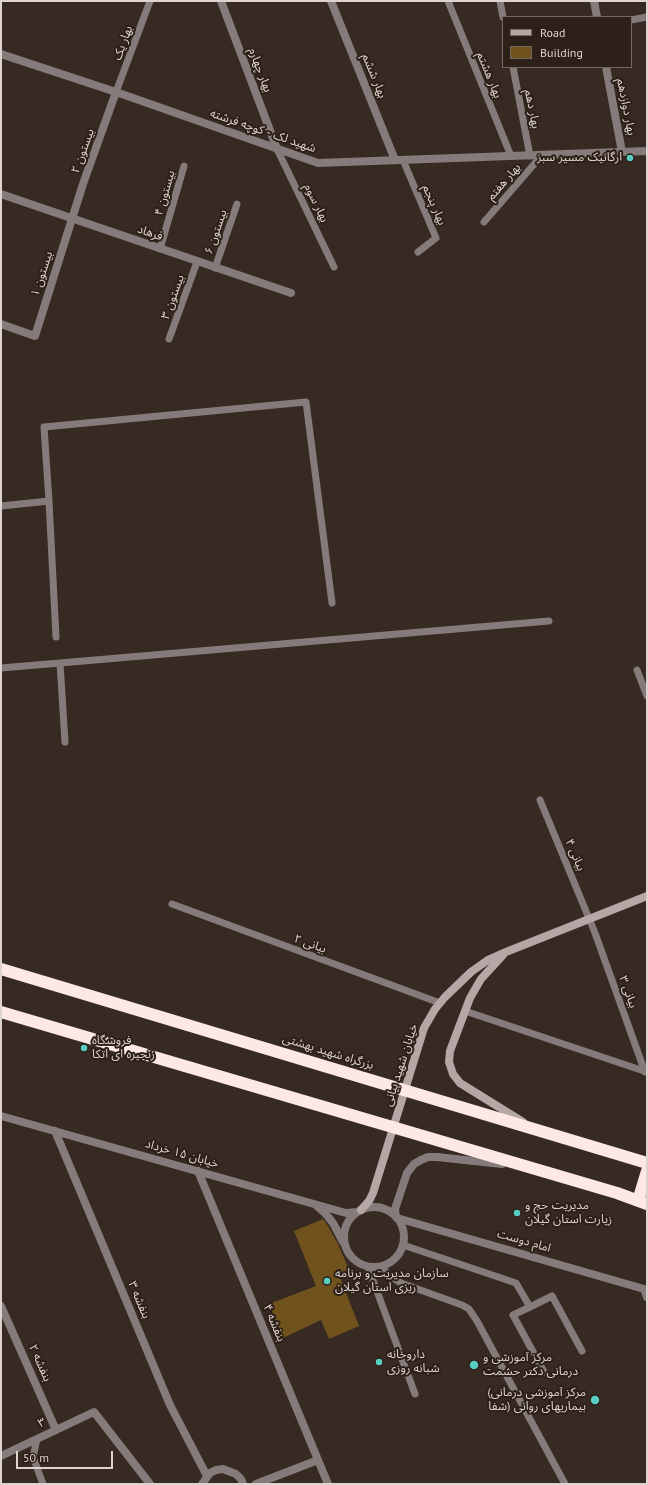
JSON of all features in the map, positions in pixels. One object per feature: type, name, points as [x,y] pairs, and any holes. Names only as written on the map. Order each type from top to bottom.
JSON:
[{"type":"highway","name":"بزرگراه شهید بهشتی","points":[[1,969],[647,1163]]},
{"type":"highway","points":[[1,1012],[642,1202],[647,1170]]},
{"type":"street","name":"بهار چهارم","points":[[221,1],[277,148]]},
{"type":"street","name":"بهار ششم","points":[[331,1],[399,160]]},
{"type":"street","points":[[594,1],[597,16]]},
{"type":"street","name":"شهید لک - کوچه فرشته","points":[[1,54],[116,92],[318,163],[647,151]]},
{"type":"street","name":"بهار دوازدهم","points":[[606,68],[622,152]]},
{"type":"street","name":"بیستون ۲","points":[[72,219],[116,92]]},
{"type":"street","name":"فرهاد","points":[[1,194],[291,293]]},
{"type":"street","name":"بیستون ۱","points":[[1,324],[35,336],[72,219]]},
{"type":"street","name":"خیابان شهید بیانی","points":[[359,1211],[371,1199],[424,1028],[429,1017],[440,1003],[471,972],[488,960],[647,896]]},
{"type":"street","points":[[506,952],[481,979],[470,998],[450,1055],[450,1066],[453,1074],[460,1083],[533,1128]]},
{"type":"street","name":"خیابان ۱۵ خرداد","points":[[1,1116],[346,1213],[359,1211]]},
{"type":"street","name":"بنفشه ۳","points":[[55,1131],[170,1405],[207,1476]]},
{"type":"street","points":[[313,1204],[323,1211],[333,1223],[346,1249],[355,1261],[368,1267],[383,1266],[396,1258],[403,1245],[404,1233],[396,1217],[395,1209],[407,1173],[414,1164],[428,1157],[436,1157],[522,1166]]},
{"type":"street","name":"بنفشه ۴","points":[[198,1171],[328,1484]]},
{"type":"street","points":[[346,1249],[344,1238],[345,1227],[349,1220],[359,1211],[368,1207],[380,1208],[388,1211],[396,1217]]},
{"type":"street","name":"امام دوست","points":[[396,1217],[645,1289]]},
{"type":"street","points":[[645,1289],[647,1297]]},
{"type":"street","name":"بنفشه ۲","points":[[1,1306],[56,1430]]},
{"type":"street","name":"۳","points":[[1,1456],[94,1412],[150,1484]]},
{"type":"street","points":[[256,1484],[318,1460]]},
{"type":"street","points":[[202,1484],[207,1476],[216,1470],[227,1470],[233,1472],[239,1476],[243,1484]]},
{"type":"lane","name":"بهار یک","points":[[116,92],[150,1]]},
{"type":"lane","name":"بهار هشتم","points":[[448,1],[510,156]]},
{"type":"lane","points":[[500,1],[503,16]]},
{"type":"lane","points":[[632,20],[647,17]]},
{"type":"lane","name":"بهار دهم","points":[[513,68],[530,156]]},
{"type":"lane","name":"بهار سوم","points":[[277,148],[334,267]]},
{"type":"lane","name":"بهار هفتم","points":[[484,222],[542,155]]},
{"type":"lane","name":"بهار پنجم","points":[[399,160],[436,238],[418,252]]},
{"type":"lane","name":"بیستون ۴","points":[[160,249],[184,166]]},
{"type":"lane","name":"بیستون ۶","points":[[215,268],[237,204]]},
{"type":"lane","name":"بیستون ۳","points":[[169,339],[197,262]]},
{"type":"lane","points":[[56,637],[44,427],[306,402],[332,603]]},
{"type":"lane","points":[[1,506],[49,501]]},
{"type":"lane","points":[[1,668],[549,621]]},
{"type":"lane","points":[[60,663],[65,742]]},
{"type":"lane","points":[[637,670],[647,696]]},
{"type":"lane","name":"بیانی ۴","points":[[540,800],[590,919]]},
{"type":"lane","name":"بیانی ۲","points":[[172,904],[440,1003]]},
{"type":"lane","name":"بیانی ۳","points":[[590,919],[646,1072]]},
{"type":"lane","points":[[465,1011],[646,1072]]},
{"type":"lane","points":[[403,1245],[516,1283],[530,1307]]},
{"type":"lane","points":[[383,1266],[384,1270],[392,1278],[401,1283],[462,1305],[469,1309],[477,1321],[565,1484]]},
{"type":"lane","points":[[368,1267],[415,1394]]},
{"type":"lane","points":[[544,1372],[513,1315],[552,1296],[582,1351]]},
{"type":"lane","points":[[37,1439],[33,1457],[43,1484]]},
{"type":"building","name":"سازمان مدیریت و برنامه ریزی استان گیلان","points":[[323,1219],[338,1244],[350,1272],[339,1275],[359,1326],[329,1339],[321,1320],[283,1338],[269,1304],[316,1286],[294,1231]]},
{"type":"place","name":"ارگانیک مسیر سبز","points":[[630,158]]},
{"type":"place","name":"فروشگاه زنجیره ای اتکا","points":[[84,1048]]},
{"type":"place","name":"مدیریت حج و زیارت استان گیلان","points":[[517,1213]]},
{"type":"place","name":"سازمان مدیریت و برنامه ریزی استان گیلان","points":[[327,1281]]},
{"type":"place","name":"داروخانه شبانه روزی","points":[[379,1362]]},
{"type":"place","name":"مرکز آموزشی و ‌درمانی دکتر حشمت","points":[[474,1365]]},
{"type":"place","name":"(مرکز آموزشی درمانی بیماریهای روانی (شفا","points":[[595,1400]]}]
